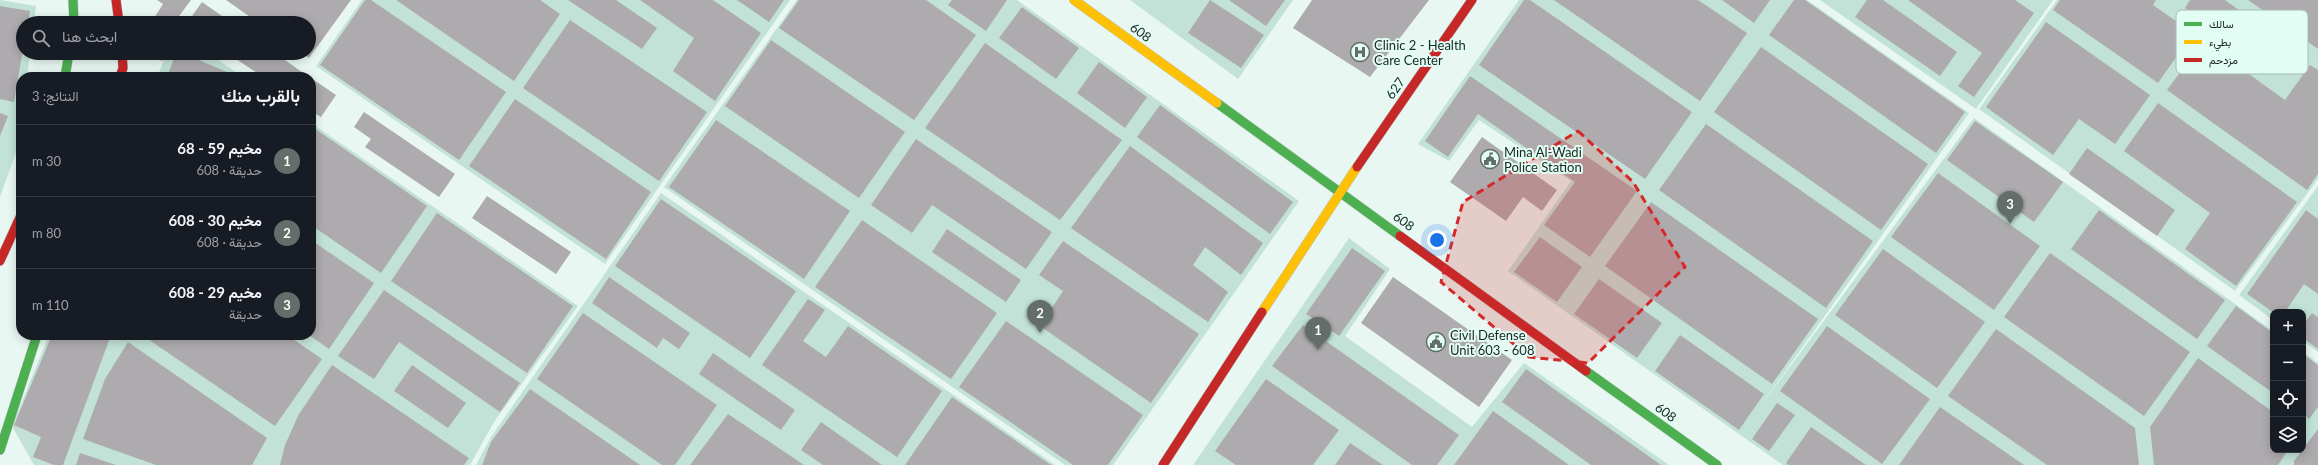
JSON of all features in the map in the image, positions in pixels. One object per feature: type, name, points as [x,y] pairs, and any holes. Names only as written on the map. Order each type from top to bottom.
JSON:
[{"type":"street","points":[[72,0],[73,16]]},
{"type":"street","points":[[116,0],[118,16]]},
{"type":"street","name":"608","points":[[1074,0],[1717,465]]},
{"type":"street","name":"627","points":[[1164,465],[1340,191],[1472,0]]},
{"type":"street","points":[[66,72],[68,60]]},
{"type":"street","points":[[122,60],[122,72]]},
{"type":"street","points":[[0,261],[16,226]]},
{"type":"street","points":[[0,450],[36,340]]},
{"type":"highlighted area","points":[[1578,131],[1633,182],[1685,267],[1588,363],[1529,357],[1441,282],[1463,202]]},
{"type":"green space","points":[[0,0],[36,6],[35,16],[16,16],[16,60],[29,60],[28,72],[16,72],[16,152],[0,197]]},
{"type":"green space","points":[[362,0],[790,0],[605,264],[316,66]]},
{"type":"green space","points":[[797,0],[1017,0],[1299,201],[1113,465],[1065,465],[664,187]]},
{"type":"green space","points":[[1130,0],[1293,0],[1238,79]]},
{"type":"green space","points":[[1519,0],[1807,0],[1969,113],[1760,407],[1974,118],[2270,329],[2270,453],[2306,453],[2306,354],[2318,363],[2318,465],[1783,465],[1508,271],[1571,181],[1479,120],[1449,161],[1418,144]]},
{"type":"green space","points":[[1820,0],[2053,0],[1976,109]]},
{"type":"green space","points":[[2057,0],[2318,0],[2318,179],[2235,291],[1979,109]]},
{"type":"green space","points":[[164,60],[218,60],[236,72],[159,72]]},
{"type":"green space","points":[[316,126],[578,306],[494,422],[470,465],[34,465],[12,426],[47,340],[316,340]]},
{"type":"green space","points":[[2318,186],[2318,352],[2306,343],[2306,309],[2270,309],[2270,318],[2239,295]]},
{"type":"green space","points":[[661,193],[1055,465],[476,465],[491,437]]},
{"type":"green space","points":[[1349,238],[1390,269],[1345,336],[1472,427],[1524,363],[1669,465],[1193,465]]},
{"type":"building","points":[[157,0],[191,0],[179,16],[155,16],[163,4]]},
{"type":"building","points":[[226,0],[351,0],[316,48],[316,16],[249,16]]},
{"type":"building","points":[[365,0],[371,0],[506,92],[459,160],[320,65]]},
{"type":"building","points":[[396,0],[540,0],[560,14],[514,81]]},
{"type":"building","points":[[568,0],[616,0],[657,28],[642,49]]},
{"type":"building","points":[[640,0],[713,0],[761,33],[715,101],[673,71],[694,38]]},
{"type":"building","points":[[737,0],[784,0],[769,22]]},
{"type":"building","points":[[799,0],[926,0],[976,35],[914,120],[779,28]]},
{"type":"building","points":[[952,0],[1007,0],[986,31],[948,5]]},
{"type":"building","points":[[1210,0],[1264,35],[1241,68],[1188,33]]},
{"type":"building","points":[[1229,0],[1285,0],[1266,26]]},
{"type":"building","name":"Clinic 2 - Health Care Center","points":[[1312,0],[1429,0],[1370,77],[1293,28]]},
{"type":"building","points":[[1524,0],[1530,0],[1692,112],[1645,179],[1479,65]]},
{"type":"building","points":[[1554,0],[1698,0],[1747,33],[1700,101]]},
{"type":"building","points":[[1722,0],[1770,0],[1754,23]]},
{"type":"building","points":[[1794,0],[1805,0],[1965,112],[1936,153],[1769,35]]},
{"type":"building","points":[[1867,0],[1883,0],[1957,52],[1940,76],[1855,17]]},
{"type":"building","points":[[1908,0],[2015,0],[2034,13],[1974,97],[1958,86],[1982,53]]},
{"type":"building","points":[[2060,0],[2156,0],[2153,5],[2176,21],[2176,57],[2158,83],[2053,10]]},
{"type":"building","points":[[2190,0],[2225,0],[2239,10],[2188,10],[2185,8]]},
{"type":"building","points":[[2248,0],[2318,0],[2318,49],[2308,42],[2308,10],[2262,10]]},
{"type":"building","points":[[202,2],[222,16],[192,16]]},
{"type":"building","points":[[0,6],[30,11],[29,16],[16,16],[16,60],[21,60],[19,72],[16,72],[16,90],[14,102],[0,99]]},
{"type":"building","points":[[1022,7],[1079,48],[1056,79],[999,38]]},
{"type":"building","points":[[570,20],[707,112],[659,181],[523,88]]},
{"type":"building","points":[[2046,22],[2150,95],[2115,144],[2079,119],[2053,155],[1986,107]]},
{"type":"building","points":[[771,40],[905,132],[859,198],[725,106]]},
{"type":"building","points":[[985,43],[1122,140],[1060,220],[925,128]]},
{"type":"building","points":[[1761,47],[1928,164],[1881,230],[1714,112]]},
{"type":"building","points":[[173,60],[199,60],[227,72],[169,72]]},
{"type":"building","points":[[238,60],[285,60],[302,72],[256,72]]},
{"type":"building","points":[[1099,62],[1147,97],[1125,128],[1077,93]]},
{"type":"building","points":[[2310,65],[2318,70],[2318,174],[2307,190],[2167,90],[2179,74],[2249,74],[2285,100],[2304,74],[2308,74],[2308,68]]},
{"type":"building","points":[[1470,76],[1637,191],[1590,257],[1544,225],[1575,182],[1478,114],[1448,157],[1425,141]]},
{"type":"building","points":[[316,81],[336,95],[321,117],[316,114]]},
{"type":"building","points":[[515,99],[651,192],[606,259],[469,166]]},
{"type":"building","points":[[2158,103],[2297,202],[2236,286],[2185,249],[2210,213],[2124,151]]},
{"type":"building","points":[[1160,105],[1293,202],[1270,234],[1137,137]]},
{"type":"building","points":[[364,112],[455,174],[439,197],[365,147],[371,139],[354,127]]},
{"type":"building","points":[[0,113],[8,116],[0,136]]},
{"type":"building","points":[[716,120],[850,211],[804,279],[669,187]]},
{"type":"building","points":[[1975,121],[2063,182],[2034,222],[1947,160]]},
{"type":"building","points":[[1706,124],[1873,241],[1826,308],[1659,190]]},
{"type":"building","points":[[316,129],[427,206],[381,273],[316,228]]},
{"type":"building","name":"Mina Al-Wadi Police Station","points":[[1482,137],[1557,190],[1542,211],[1523,197],[1506,221],[1450,182]]},
{"type":"building","points":[[916,139],[1052,232],[1026,269],[932,205],[912,233],[871,205]]},
{"type":"building","points":[[1130,146],[1263,243],[1241,275],[1205,247],[1193,265],[1228,292],[1208,322],[1071,228]]},
{"type":"building","points":[[2087,148],[2175,210],[2157,236],[2069,174]]},
{"type":"building","points":[[1938,173],[2040,246],[1994,310],[1891,237]]},
{"type":"building","points":[[487,196],[571,252],[556,274],[472,218]]},
{"type":"building","points":[[661,199],[796,291],[750,358],[615,266]]},
{"type":"building","points":[[1651,202],[1818,319],[1772,384],[1605,266]]},
{"type":"building","points":[[2099,210],[2225,300],[2197,339],[2071,249]]},
{"type":"building","points":[[2306,210],[2318,219],[2318,294],[2304,284],[2287,309],[2270,310],[2247,294]]},
{"type":"building","points":[[437,213],[573,306],[527,373],[391,281]]},
{"type":"building","points":[[862,220],[997,313],[951,379],[815,287]]},
{"type":"building","points":[[947,229],[1021,280],[1006,302],[932,252]]},
{"type":"building","points":[[1540,237],[1582,267],[1557,302],[1514,272]]},
{"type":"building","points":[[1063,241],[1199,334],[1151,403],[1040,326],[1063,291],[1039,275]]},
{"type":"building","points":[[316,243],[374,283],[329,349],[316,340]]},
{"type":"building","points":[[1352,248],[1385,271],[1339,336],[1306,314]]},
{"type":"building","points":[[1883,249],[1985,322],[1937,388],[1835,315]]},
{"type":"building","points":[[2050,253],[2190,352],[2144,416],[2004,317]]},
{"type":"building","points":[[609,277],[690,333],[679,349],[663,338],[657,348],[592,303]]},
{"type":"building","name":"Civil Defense Unit 603 - 608","points":[[1393,277],[1512,360],[1479,407],[1361,323]]},
{"type":"building","points":[[1599,279],[1662,323],[1637,358],[1574,314]]},
{"type":"building","points":[[384,290],[520,383],[500,412],[399,342],[374,379],[338,356]]},
{"type":"building","points":[[808,299],[825,310],[803,341],[826,357],[848,326],[942,391],[897,457],[762,365]]},
{"type":"building","points":[[2236,306],[2270,331],[2270,391],[2207,346]]},
{"type":"building","points":[[583,313],[717,405],[675,465],[662,465],[537,379]]},
{"type":"building","points":[[2312,313],[2318,317],[2318,349],[2306,340],[2306,321]]},
{"type":"building","points":[[1006,321],[1143,415],[1108,465],[1073,465],[959,387]]},
{"type":"building","points":[[1303,325],[1459,435],[1437,465],[1412,465],[1272,366]]},
{"type":"building","points":[[1827,326],[1930,399],[1882,464],[1780,391]]},
{"type":"building","points":[[1996,329],[2135,428],[2139,465],[2047,465],[1948,396]]},
{"type":"building","points":[[1680,335],[1764,394],[1739,430],[1655,371]]},
{"type":"building","points":[[50,340],[109,340],[63,465],[54,465],[33,457],[41,437],[14,425]]},
{"type":"building","points":[[149,340],[294,340],[322,359],[275,426]]},
{"type":"building","points":[[128,342],[267,438],[252,465],[156,465],[83,439],[105,379]]},
{"type":"building","points":[[713,353],[795,410],[781,430],[699,374]]},
{"type":"building","points":[[2306,356],[2318,365],[2318,407],[2309,419],[2306,416]]},
{"type":"building","points":[[2198,358],[2270,410],[2270,453],[2286,453],[2278,465],[2154,465],[2150,427]]},
{"type":"building","points":[[332,365],[469,458],[464,465],[280,465],[285,445],[299,414]]},
{"type":"building","points":[[412,365],[466,403],[448,428],[394,391]]},
{"type":"building","points":[[1526,369],[1661,465],[1591,465],[1502,402]]},
{"type":"building","points":[[1266,379],[1339,430],[1313,465],[1236,465],[1215,451]]},
{"type":"building","points":[[530,389],[640,465],[482,465],[491,442]]},
{"type":"building","points":[[952,397],[1051,465],[905,465]]},
{"type":"building","points":[[1777,403],[1795,415],[1769,451],[1752,439]]},
{"type":"building","points":[[1940,407],[2024,465],[1899,465]]},
{"type":"building","points":[[1493,411],[1569,465],[1454,465]]},
{"type":"building","points":[[728,414],[804,465],[690,465]]},
{"type":"building","points":[[821,422],[882,465],[823,465],[801,450]]},
{"type":"building","points":[[1811,427],[1866,465],[1789,465],[1786,463]]},
{"type":"building","points":[[2318,429],[2318,465],[2294,465],[2294,461],[2300,453],[2306,453],[2306,445]]},
{"type":"building","points":[[1350,443],[1383,465],[1335,465]]},
{"type":"building","points":[[80,453],[116,465],[76,465]]},
{"type":"traffic: fast","points":[[73,0],[74,16]]},
{"type":"traffic: fast","points":[[66,72],[68,60]]},
{"type":"traffic: fast","points":[[1217,103],[1400,236]]},
{"type":"traffic: fast","points":[[0,450],[35,340]]},
{"type":"traffic: fast","points":[[1586,371],[1717,465]]},
{"type":"traffic: slow","points":[[1074,0],[1217,103]]},
{"type":"traffic: slow","points":[[1262,312],[1357,167]]},
{"type":"traffic: jam","points":[[116,0],[118,16]]},
{"type":"traffic: jam","points":[[1357,167],[1472,0]]},
{"type":"traffic: jam","points":[[122,60],[122,72]]},
{"type":"traffic: jam","points":[[0,261],[16,226]]},
{"type":"traffic: jam","points":[[1400,236],[1586,371]]},
{"type":"traffic: jam","points":[[1163,465],[1262,312]]},
{"type":"place","name":"Clinic 2 - Health Care Center","points":[[1360,52]]},
{"type":"place","name":"Mina Al-Wadi Police Station","points":[[1490,159]]},
{"type":"place","name":"مخيم 29 - 608","points":[[2010,224]]},
{"type":"place","name":"مخيم 30 - 608","points":[[1040,333]]},
{"type":"place","name":"Civil Defense Unit 603 - 608","points":[[1436,342]]},
{"type":"place","name":"مخيم 59 - 68","points":[[1318,350]]}]
